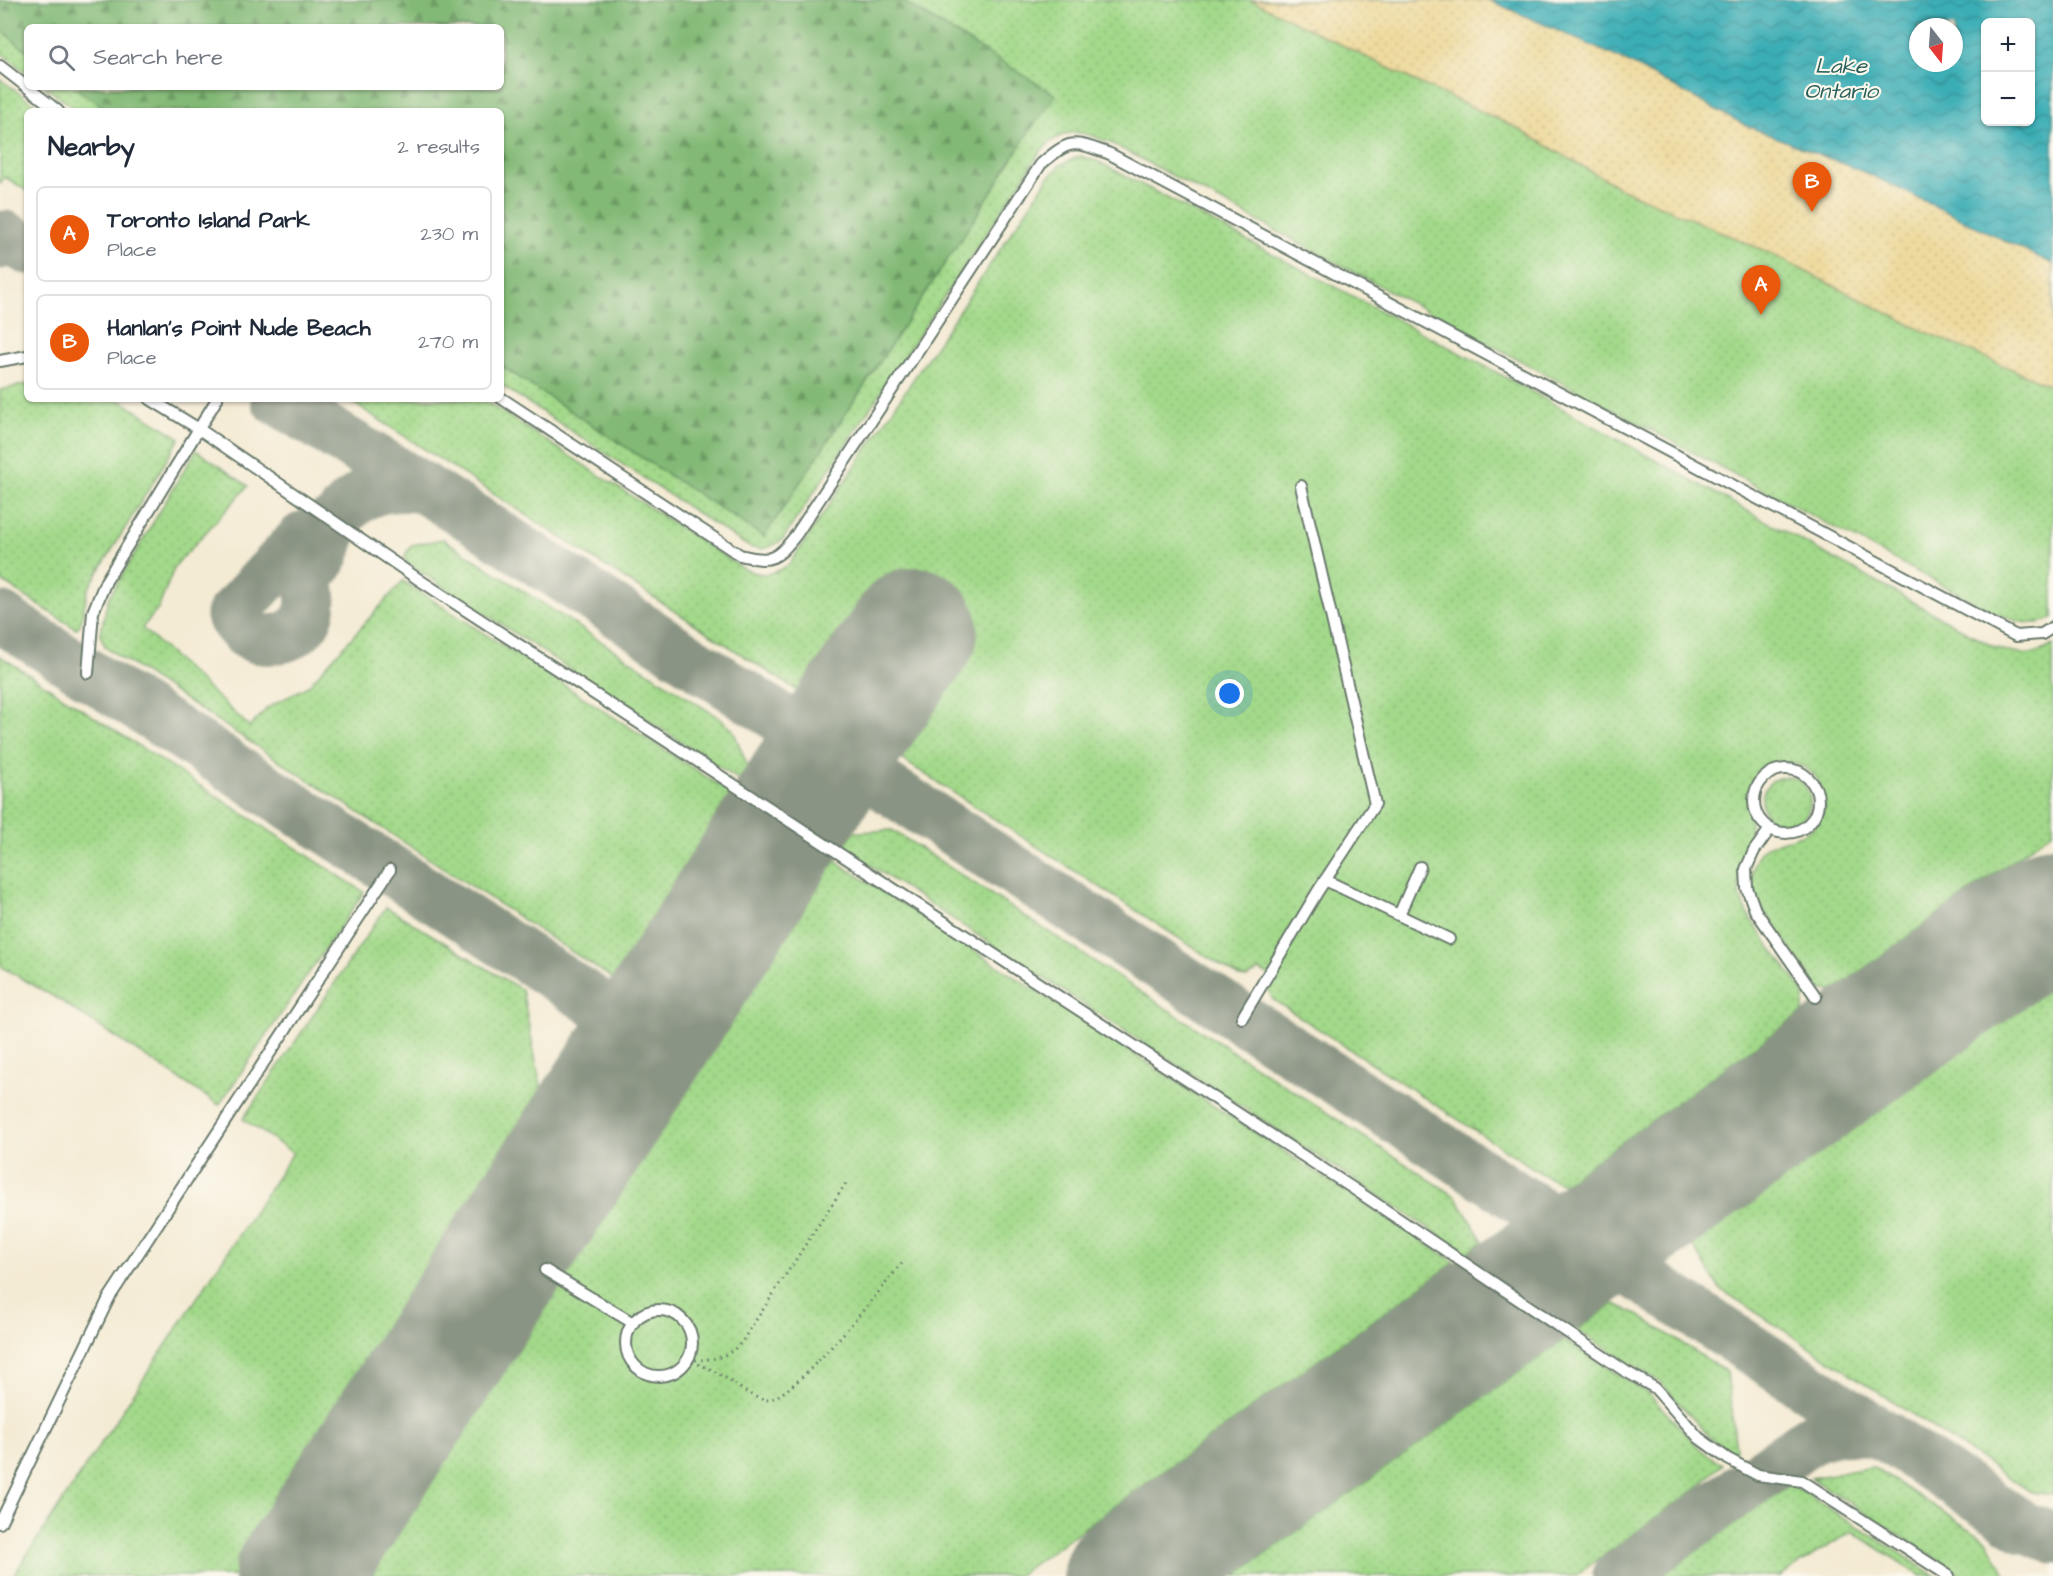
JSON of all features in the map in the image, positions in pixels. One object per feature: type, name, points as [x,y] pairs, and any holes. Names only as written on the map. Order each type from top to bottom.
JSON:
[{"type":"lane","points":[[0,66],[24,85]]},
{"type":"lane","points":[[31,90],[54,108]]},
{"type":"lane","points":[[504,400],[740,555],[762,560],[781,554],[1041,164],[1061,147],[1082,144],[1121,159],[2016,636],[2042,634],[2053,627]]},
{"type":"lane","points":[[0,361],[24,357]]},
{"type":"lane","points":[[155,402],[199,429],[421,581],[1354,1189],[1625,1371],[1655,1388],[1699,1438],[1728,1459],[1758,1475],[1802,1481],[1949,1576]]},
{"type":"lane","points":[[87,674],[93,612],[106,581],[215,402]]},
{"type":"lane","points":[[1242,1018],[1325,880],[1375,804],[1301,486]]},
{"type":"lane","points":[[1785,769],[1805,775],[1813,783],[1817,793],[1818,804],[1815,814],[1801,830],[1790,833],[1770,829],[1756,814],[1755,793],[1759,784],[1766,776],[1785,769]]},
{"type":"lane","points":[[1770,829],[1754,851],[1746,869],[1748,888],[1755,910],[1816,997]]},
{"type":"lane","points":[[1399,915],[1420,867]]},
{"type":"lane","points":[[0,1523],[109,1298],[390,870]]},
{"type":"lane","points":[[1325,880],[1449,939]]},
{"type":"lane","points":[[545,1270],[633,1323]]},
{"type":"lane","points":[[651,1311],[673,1312],[689,1328],[692,1338],[692,1349],[687,1360],[681,1368],[661,1376],[651,1375],[641,1370],[628,1354],[626,1343],[633,1323],[640,1316],[651,1311]]},
{"type":"path","points":[[687,1360],[712,1360],[724,1357],[741,1343],[848,1180]]},
{"type":"path","points":[[687,1360],[714,1371],[764,1400],[773,1399],[792,1386],[836,1342],[903,1262]]},
{"type":"green space","points":[[0,0],[1489,0],[1869,174],[2053,264],[2053,618],[2032,623],[1997,614],[1113,144],[1075,132],[1067,133],[1050,142],[1041,151],[783,539],[767,548],[749,547],[504,387],[504,108],[75,108],[49,90],[504,90],[504,24],[24,24],[24,71],[0,52]]},
{"type":"green space","points":[[0,0],[901,0],[1056,95],[1028,133],[973,221],[764,537],[504,368],[504,108],[106,108],[78,90],[504,90],[504,24],[24,24],[24,49],[0,30]]},
{"type":"green space","points":[[0,79],[40,108],[24,108],[24,189],[5,177],[0,183]]},
{"type":"green space","points":[[1080,156],[1099,162],[1494,371],[1994,647],[2010,652],[2031,654],[2053,645],[2053,831],[1833,991],[1822,990],[1816,985],[1757,901],[1752,878],[1755,862],[1763,850],[1777,842],[1798,836],[1815,825],[1824,809],[1823,792],[1817,779],[1797,764],[1773,765],[1762,771],[1753,780],[1748,793],[1750,829],[1740,872],[1739,889],[1744,908],[1803,992],[1803,1012],[1563,1184],[1547,1177],[1272,999],[1269,990],[1272,977],[1259,970],[1247,978],[1239,977],[889,751],[887,747],[951,649],[880,602],[815,702],[352,402],[487,402],[744,569],[762,574],[772,573],[789,565],[1048,178],[1060,165]]},
{"type":"green space","points":[[24,385],[24,402],[123,402],[180,438],[88,589],[80,625],[76,629],[0,580],[0,390]]},
{"type":"green space","points":[[196,450],[248,486],[175,566],[158,609],[142,628],[250,727],[267,708],[308,686],[403,581],[739,798],[743,809],[626,987],[106,648],[100,635],[108,599]]},
{"type":"green space","points":[[443,539],[718,717],[733,730],[752,777],[753,789],[406,562],[405,555],[412,545]]},
{"type":"green space","points":[[0,656],[364,892],[219,1105],[56,998],[0,966]]},
{"type":"green space","points":[[1781,777],[1791,777],[1803,784],[1810,796],[1810,806],[1803,818],[1791,825],[1781,825],[1766,814],[1762,806],[1762,796],[1773,781]]},
{"type":"green space","points":[[892,830],[1455,1196],[1483,1241],[1467,1253],[828,838],[828,834]]},
{"type":"green space","points":[[823,853],[1455,1262],[1017,1576],[348,1576],[811,859]]},
{"type":"green space","points":[[386,907],[522,990],[547,1117],[248,1576],[13,1576],[293,1153],[243,1119]]},
{"type":"green space","points":[[2053,986],[2053,1495],[2031,1492],[1719,1288],[1692,1244]]},
{"type":"green space","points":[[1614,1304],[1633,1312],[1727,1372],[1736,1450],[1734,1453],[1712,1440],[1661,1383],[1577,1330]]},
{"type":"green space","points":[[1564,1340],[1649,1394],[1701,1450],[1722,1464],[1697,1488],[1575,1576],[1235,1576]]},
{"type":"green space","points":[[1873,1467],[1988,1541],[2006,1576],[1963,1576],[1811,1478]]},
{"type":"green space","points":[[1790,1484],[1936,1576],[1921,1576],[1852,1531],[1780,1576],[1662,1576]]},
{"type":"sand","points":[[1251,0],[1489,0],[1626,61],[1745,125],[1869,174],[2053,264],[2053,387],[1917,328],[1767,252],[1620,188],[1513,126],[1421,84]]},
{"type":"water","name":"Lake Ontario","points":[[1489,0],[2053,0],[2053,264],[1869,174],[1745,125],[1626,61]]},
{"type":"taxiway","points":[[0,244],[5,236],[24,247]]},
{"type":"taxiway","points":[[281,402],[463,512],[2026,1528],[2053,1538]]},
{"type":"taxiway","points":[[338,520],[302,538],[231,615],[246,633],[264,639],[282,638],[299,629],[305,622],[311,604],[306,577],[319,564],[335,524],[353,503],[363,496],[385,488],[424,488]]},
{"type":"taxiway","points":[[0,617],[649,1037]]},
{"type":"taxiway","points":[[1618,1576],[1814,1437],[1842,1430],[1869,1431],[1887,1437]]},
{"type":"runway","points":[[297,1576],[649,1037],[831,751],[915,630]]},
{"type":"runway","points":[[1126,1576],[2053,910]]},
{"type":"place","name":"Hanlan's Point Nude Beach","points":[[1812,212]]},
{"type":"place","name":"Toronto Island Park","points":[[1761,315]]}]
